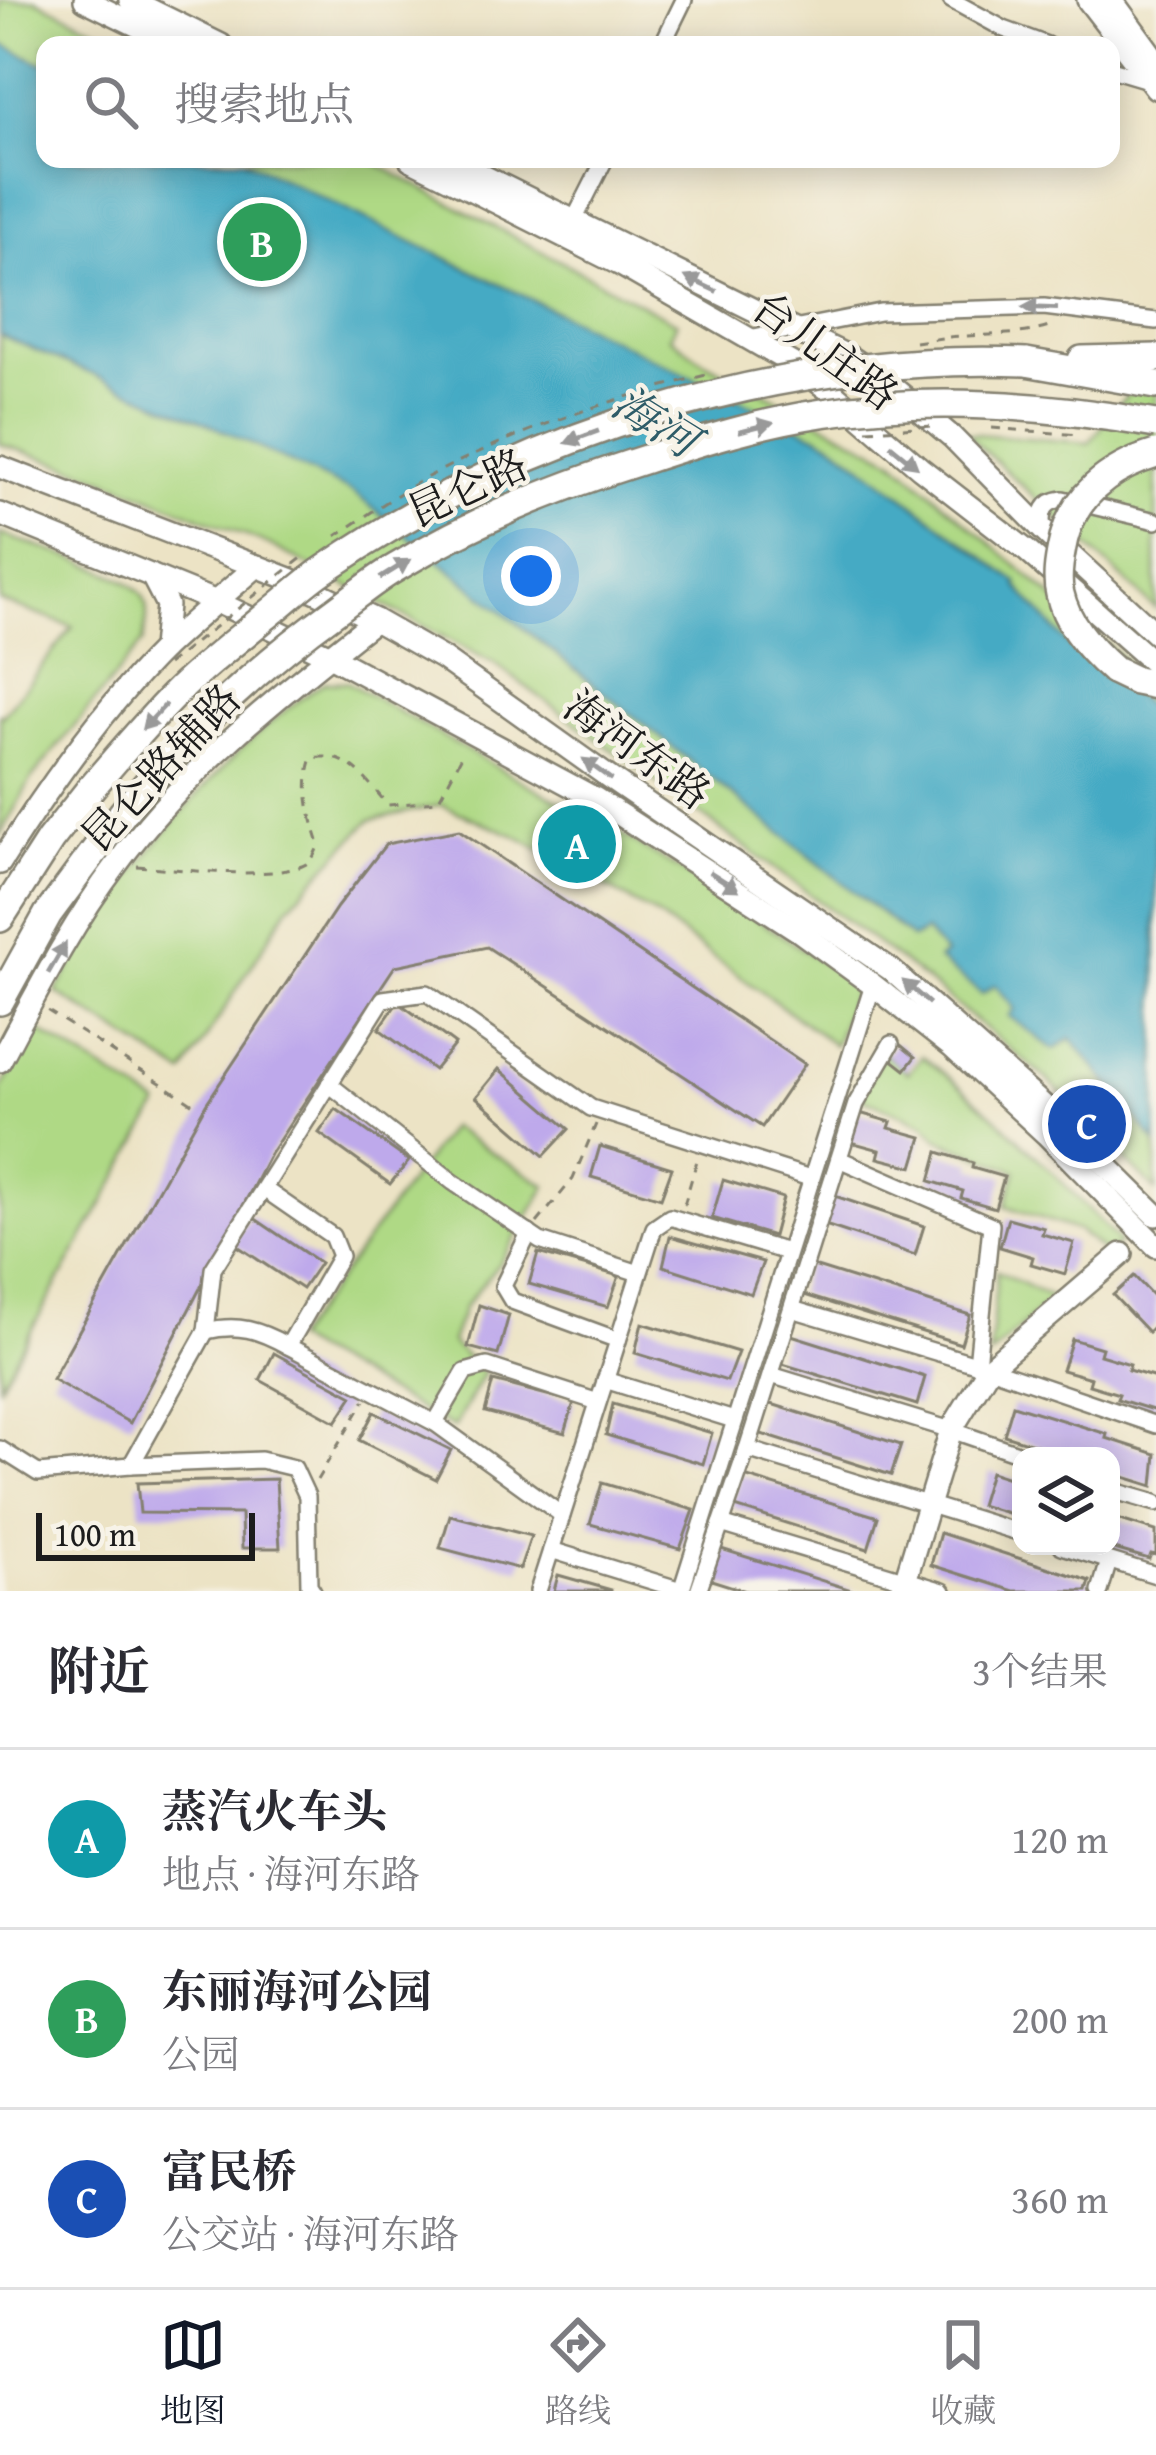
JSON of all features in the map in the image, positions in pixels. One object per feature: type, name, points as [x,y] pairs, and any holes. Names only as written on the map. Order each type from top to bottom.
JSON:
[{"type":"highway","points":[[1108,0],[1154,78]]},
{"type":"highway","points":[[1124,0],[1156,34]]},
{"type":"highway","points":[[1026,362],[1156,358]]},
{"type":"highway","name":"昆仑路","points":[[0,918],[50,840],[90,789],[203,668],[320,572],[408,519],[517,463],[574,439],[707,398],[837,372],[976,361],[1026,362],[1156,385]]},
{"type":"highway","name":"昆仑路","points":[[0,1001],[48,914],[122,814],[219,706],[311,628],[395,568],[479,523],[704,440],[824,413],[930,405],[1004,407],[1100,414],[1156,424]]},
{"type":"highway","points":[[1156,454],[1106,476],[1083,497],[1066,528],[1059,594],[1093,652],[1113,670],[1156,685]]},
{"type":"main road","points":[[85,0],[159,36]]},
{"type":"main road","points":[[130,0],[203,36]]},
{"type":"main road","points":[[1088,0],[1118,36]]},
{"type":"main road","points":[[1120,38],[1154,78]]},
{"type":"main road","name":"台儿庄路","points":[[431,168],[794,328],[851,358],[952,437],[1043,530],[1156,634]]},
{"type":"main road","name":"台儿庄路","points":[[465,168],[799,367],[1027,551],[1156,665]]},
{"type":"main road","name":"海河东路","points":[[0,467],[290,579],[442,658],[682,829],[890,969],[1062,1122],[1156,1215]]},
{"type":"main road","name":"海河东路","points":[[0,514],[328,654],[596,799],[799,931],[952,1047],[1156,1246]]},
{"type":"main road","name":"昆仑路辅路","points":[[0,863],[97,727],[163,650],[257,566]]},
{"type":"main road","points":[[151,575],[167,604],[163,650]]},
{"type":"main road","points":[[212,606],[257,578],[290,579]]},
{"type":"main road","points":[[328,654],[349,625],[341,604]]},
{"type":"main road","points":[[328,654],[375,620]]},
{"type":"main road","name":"昆仑路辅路","points":[[0,1061],[63,946],[156,815],[328,654]]},
{"type":"main road","points":[[309,673],[335,668],[368,676]]},
{"type":"main road","points":[[904,1585],[952,1430],[983,1367],[1123,1254]]},
{"type":"street","points":[[666,36],[684,0]]},
{"type":"street","points":[[951,0],[1023,36]]},
{"type":"street","points":[[1120,71],[1154,78]]},
{"type":"street","points":[[570,229],[600,168]]},
{"type":"street","points":[[749,338],[880,312],[1044,307],[1150,316]]},
{"type":"street","points":[[1043,530],[1046,506],[1063,499],[1156,521]]},
{"type":"street","points":[[551,1550],[681,1591],[873,985]]},
{"type":"street","points":[[131,1465],[206,1330],[213,1270],[383,999],[427,993],[592,1108],[810,1178]]},
{"type":"street","points":[[698,1591],[856,1104],[891,1044]]},
{"type":"street","points":[[329,1084],[453,1182],[540,1241],[639,1273]]},
{"type":"street","points":[[839,1159],[992,1225],[983,1367]]},
{"type":"street","points":[[264,1189],[332,1236],[340,1256],[288,1346]]},
{"type":"street","points":[[538,1591],[653,1228],[670,1217],[787,1252]]},
{"type":"street","points":[[529,1234],[503,1286],[512,1301],[618,1340]]},
{"type":"street","points":[[792,1309],[1156,1425]]},
{"type":"street","points":[[206,1330],[230,1324],[271,1337],[435,1423],[562,1515]]},
{"type":"street","points":[[435,1423],[465,1372],[488,1366],[598,1402]]},
{"type":"street","points":[[771,1375],[1012,1451]]},
{"type":"street","points":[[605,1380],[734,1420]]},
{"type":"street","points":[[0,1449],[38,1473],[261,1460],[294,1468],[307,1496],[309,1585],[313,1591]]},
{"type":"street","points":[[747,1449],[1012,1530]]},
{"type":"street","points":[[1120,1493],[1156,1503]]},
{"type":"street","points":[[722,1524],[904,1585],[944,1591]]},
{"type":"street","points":[[1090,1555],[1156,1575]]},
{"type":"street","points":[[1100,1591],[1109,1561]]},
{"type":"path","points":[[949,337],[1033,333],[1090,312]]},
{"type":"path","points":[[862,430],[946,426]]},
{"type":"path","points":[[979,426],[1076,435]]},
{"type":"path","points":[[117,864],[265,872],[305,866],[319,844],[305,777],[312,758],[327,755],[347,761],[388,806],[438,800],[474,733]]},
{"type":"path","points":[[32,1001],[198,1107]]},
{"type":"path","points":[[529,1234],[573,1179],[602,1112]]},
{"type":"path","points":[[681,1219],[702,1143]]},
{"type":"path","points":[[307,1496],[371,1389]]},
{"type":"green space","points":[[0,0],[36,0],[111,36],[36,36],[36,168],[384,168],[677,323],[670,337],[703,361],[893,459],[1156,686],[1156,1191],[1048,1080],[916,972],[495,664],[272,546],[87,472],[0,444]]},
{"type":"green space","points":[[1156,358],[1156,609],[965,433],[1089,443]]},
{"type":"green space","points":[[0,534],[118,577],[142,595],[147,613],[143,642],[32,778],[0,835],[0,714],[73,627],[0,601]]},
{"type":"green space","points":[[325,682],[347,682],[611,828],[856,985],[835,1045],[654,914],[516,836],[441,805],[370,820],[288,907],[184,1074],[56,992],[103,914],[181,813],[265,727]]},
{"type":"green space","points":[[35,1028],[159,1105],[0,1385],[0,1091]]},
{"type":"green space","points":[[882,1052],[908,1073],[922,1056],[949,1077],[1025,1145],[1120,1243],[1106,1254],[1079,1231],[1006,1206],[1016,1171],[938,1139],[924,1124],[860,1097]]},
{"type":"green space","points":[[450,1127],[547,1186],[501,1261],[464,1307],[451,1342],[484,1373],[454,1428],[293,1340]]},
{"type":"green space","points":[[997,1271],[1052,1298],[990,1356]]},
{"type":"water","name":"海河","points":[[0,43],[36,61],[36,168],[261,168],[833,443],[1018,583],[1072,649],[1156,712],[1156,1143],[1071,1038],[1054,1050],[1009,1016],[1015,1009],[995,985],[982,994],[938,960],[945,954],[925,931],[913,939],[354,493],[209,424],[0,335]]},
{"type":"building","points":[[459,830],[805,1064],[762,1127],[487,947],[395,966],[270,1154],[130,1423],[52,1379],[206,1104],[337,907],[386,844]]},
{"type":"building","points":[[398,1002],[455,1044],[434,1070],[379,1029]]},
{"type":"building","points":[[897,1042],[915,1057],[905,1070],[886,1055]]},
{"type":"building","points":[[499,1069],[569,1129],[544,1156],[476,1097]]},
{"type":"building","points":[[336,1109],[409,1161],[390,1184],[319,1133]]},
{"type":"building","points":[[856,1112],[922,1137],[913,1167],[878,1158],[880,1150],[847,1141]]},
{"type":"building","points":[[600,1146],[672,1168],[661,1198],[591,1177]]},
{"type":"building","points":[[938,1152],[1004,1177],[995,1208],[961,1198],[963,1191],[930,1181]]},
{"type":"building","points":[[723,1180],[783,1198],[773,1236],[712,1218]]},
{"type":"building","points":[[829,1194],[924,1226],[915,1255],[819,1223]]},
{"type":"building","points":[[251,1216],[320,1263],[302,1289],[233,1243]]},
{"type":"building","points":[[1008,1218],[1074,1243],[1065,1274],[1031,1264],[1033,1257],[1000,1247]]},
{"type":"building","points":[[670,1236],[763,1262],[751,1294],[663,1266]]},
{"type":"building","points":[[538,1253],[619,1276],[608,1307],[529,1284]]},
{"type":"building","points":[[807,1264],[970,1315],[961,1344],[798,1293]]},
{"type":"building","points":[[1134,1276],[1156,1299],[1156,1324],[1148,1332],[1113,1295]]},
{"type":"building","points":[[479,1305],[509,1315],[498,1355],[468,1347]]},
{"type":"building","points":[[642,1323],[738,1352],[727,1381],[635,1353]]},
{"type":"building","points":[[785,1333],[925,1377],[917,1405],[776,1362]]},
{"type":"building","points":[[1072,1339],[1102,1348],[1100,1355],[1130,1364],[1128,1370],[1156,1378],[1156,1411],[1117,1399],[1119,1394],[1089,1385],[1091,1378],[1062,1370]]},
{"type":"building","points":[[274,1353],[353,1396],[336,1422],[260,1380]]},
{"type":"building","points":[[493,1381],[574,1402],[565,1433],[485,1412]]},
{"type":"building","points":[[765,1402],[901,1445],[891,1475],[755,1432]]},
{"type":"building","points":[[613,1404],[712,1433],[703,1464],[606,1435]]},
{"type":"building","points":[[1013,1405],[1107,1434],[1106,1438],[1156,1454],[1153,1486],[1120,1476],[1120,1447],[1043,1447],[1004,1435]]},
{"type":"building","points":[[374,1412],[451,1450],[436,1479],[359,1440]]},
{"type":"building","points":[[990,1472],[1012,1479],[1012,1514],[980,1505]]},
{"type":"building","points":[[741,1475],[878,1517],[868,1549],[732,1506]]},
{"type":"building","points":[[276,1479],[280,1548],[242,1548],[241,1514],[140,1513],[137,1483]]},
{"type":"building","points":[[602,1483],[694,1510],[680,1549],[590,1524]]},
{"type":"building","points":[[450,1515],[531,1536],[520,1569],[440,1548]]},
{"type":"building","points":[[1120,1520],[1156,1531],[1156,1555],[1149,1559],[1120,1551]]},
{"type":"building","points":[[940,1533],[1090,1581],[1087,1591],[1014,1591],[931,1565]]},
{"type":"building","points":[[718,1548],[852,1591],[746,1591],[708,1579]]},
{"type":"building","points":[[558,1575],[611,1590],[611,1591],[554,1591]]},
{"type":"place","name":"东丽海河公园","points":[[262,242]]},
{"type":"place","name":"蒸汽火车头","points":[[577,844]]},
{"type":"place","name":"富民桥","points":[[1087,1124]]}]
